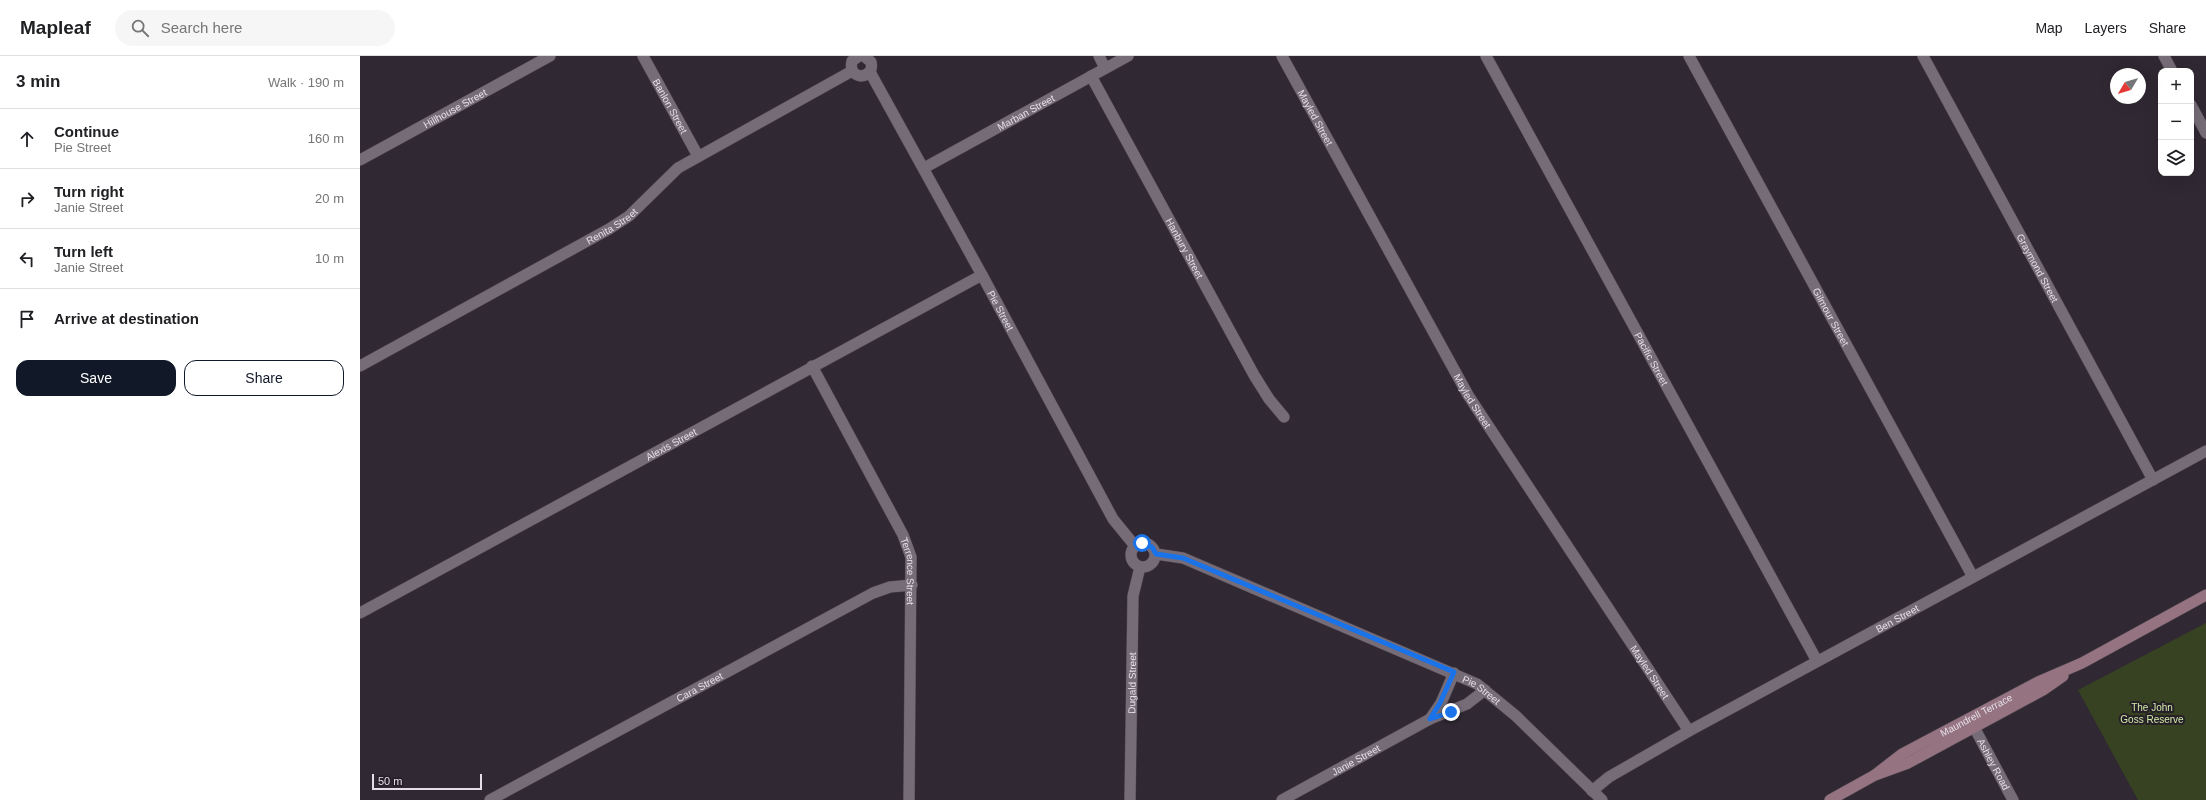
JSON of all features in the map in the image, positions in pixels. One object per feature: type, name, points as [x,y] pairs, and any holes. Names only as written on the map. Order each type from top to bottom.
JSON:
[{"type":"main road","name":"Maundrell Terrace","points":[[1830,800],[1875,775],[1902,754],[2038,682],[2082,663],[2206,596]]},
{"type":"main road","name":"Maundrell Terrace","points":[[1875,775],[1908,763],[2043,690],[2082,663]]},
{"type":"street","name":"Hillhouse Street","points":[[360,160],[550,56]]},
{"type":"street","name":"Banlon Street","points":[[643,56],[698,156]]},
{"type":"street","points":[[859,56],[852,61],[852,71],[861,76],[870,72]]},
{"type":"street","name":"Pie Street","points":[[864,56],[871,62],[870,72],[924,168],[1113,519],[1135,546]]},
{"type":"street","points":[[1099,56],[1105,68]]},
{"type":"street","name":"Marban Street","points":[[924,168],[1128,56]]},
{"type":"street","name":"Mayled Street","points":[[1282,56],[1462,385],[1689,731]]},
{"type":"street","name":"Pacific Street","points":[[1486,56],[1817,661]]},
{"type":"street","name":"Gilmour Street","points":[[1689,56],[1972,577]]},
{"type":"street","name":"Graymond Street","points":[[1923,56],[2153,480]]},
{"type":"street","points":[[2164,56],[2170,68]]},
{"type":"street","name":"Renita Street","points":[[360,366],[609,229],[629,216],[678,168],[852,71]]},
{"type":"street","name":"Hanbury Street","points":[[1091,76],[1254,375],[1269,399],[1284,417]]},
{"type":"street","points":[[2194,111],[2206,133]]},
{"type":"street","name":"Alexis Street","points":[[360,613],[812,366],[982,275]]},
{"type":"street","name":"Terrence Street","points":[[812,366],[905,540],[911,557],[912,585],[909,800]]},
{"type":"street","name":"Ben Street","points":[[1592,791],[1609,777],[1689,731],[2206,451]]},
{"type":"street","points":[[1146,543],[1152,547],[1156,554],[1151,564],[1140,567],[1131,558],[1135,546],[1146,543]]},
{"type":"street","name":"Pie Street","points":[[1156,554],[1183,558],[1454,672],[1485,690],[1516,716],[1602,800]]},
{"type":"street","name":"Dugald Street","points":[[1130,800],[1133,596],[1140,567]]},
{"type":"street","name":"Cara Street","points":[[490,800],[873,593],[890,587],[912,585]]},
{"type":"street","name":"Janie Street","points":[[1430,719],[1440,703],[1454,672]]},
{"type":"street","name":"Janie Street","points":[[1282,800],[1430,719],[1467,704],[1485,690]]},
{"type":"street","name":"Ashley Road","points":[[1974,727],[2013,800]]},
{"type":"green space","name":"The John Goss Reserve","points":[[2206,623],[2206,800],[2138,800],[2078,690]]},
{"type":"route","points":[[1142,543],[1149,544],[1156,554],[1175,555],[1183,558],[1454,672],[1440,703],[1430,719],[1451,712]]}]
